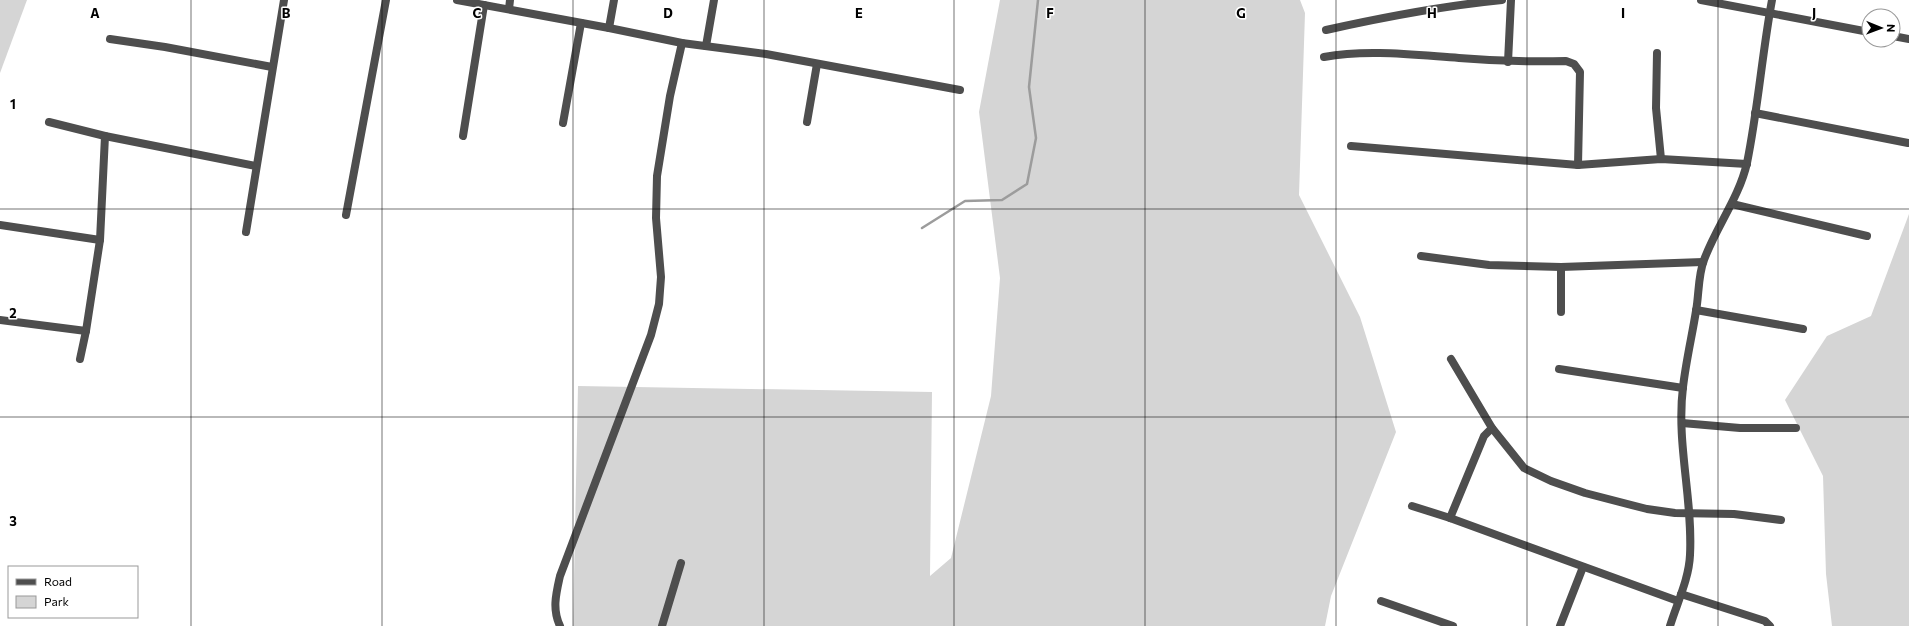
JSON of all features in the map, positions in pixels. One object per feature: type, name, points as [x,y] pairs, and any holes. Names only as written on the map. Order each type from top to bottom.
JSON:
[{"type":"street","points":[[246,232],[284,0]]},
{"type":"street","points":[[346,215],[386,0]]},
{"type":"street","points":[[457,0],[609,28],[682,44],[766,54],[960,90]]},
{"type":"street","points":[[509,9],[510,0]]},
{"type":"street","points":[[609,28],[614,0]]},
{"type":"street","points":[[706,46],[714,0]]},
{"type":"street","points":[[1326,30],[1457,4],[1502,0]]},
{"type":"street","points":[[1508,62],[1511,0]]},
{"type":"street","points":[[1701,0],[1861,30]]},
{"type":"street","points":[[1670,626],[1680,598],[1690,556],[1689,513],[1682,423],[1682,388],[1703,262],[1715,232],[1732,204],[1747,164],[1772,0]]},
{"type":"street","points":[[463,136],[484,5]]},
{"type":"street","points":[[563,123],[581,23]]},
{"type":"street","points":[[110,40],[165,47],[272,67]]},
{"type":"street","points":[[560,626],[556,616],[555,600],[560,576],[651,335],[659,304],[661,278],[656,218],[657,176],[670,96],[682,44]]},
{"type":"street","points":[[1324,58],[1345,54],[1419,56],[1508,62],[1566,61],[1574,64],[1580,72],[1578,165]]},
{"type":"street","points":[[1657,54],[1656,108],[1661,159]]},
{"type":"street","points":[[807,122],[817,64]]},
{"type":"street","points":[[1754,113],[1908,143]]},
{"type":"street","points":[[49,122],[105,136],[256,166]]},
{"type":"street","points":[[80,359],[86,331],[100,240],[105,136]]},
{"type":"street","points":[[1351,146],[1578,165],[1661,159],[1747,164]]},
{"type":"street","points":[[1732,204],[1867,236]]},
{"type":"street","points":[[0,225],[100,240]]},
{"type":"street","points":[[1420,256],[1489,265],[1561,267],[1703,262]]},
{"type":"street","points":[[1561,267],[1561,312]]},
{"type":"street","points":[[1696,310],[1803,329]]},
{"type":"street","points":[[0,320],[86,331]]},
{"type":"street","points":[[1451,359],[1492,428],[1524,468],[1585,494],[1618,503],[1661,511],[1734,514],[1781,520]]},
{"type":"street","points":[[1559,369],[1682,388]]},
{"type":"street","points":[[1682,423],[1740,428],[1796,428]]},
{"type":"street","points":[[1450,518],[1484,436],[1492,428]]},
{"type":"street","points":[[1412,506],[1450,518],[1583,567],[1680,598],[1765,621],[1770,626]]},
{"type":"street","points":[[662,626],[681,564]]},
{"type":"street","points":[[1560,626],[1583,567]]},
{"type":"street","points":[[1381,601],[1453,626]]},
{"type":"green space","points":[[0,0],[27,0],[0,73]]},
{"type":"green space","points":[[1000,0],[1300,0],[1305,13],[1299,195],[1360,317],[1396,432],[1331,596],[1325,626],[573,626],[578,386],[932,392],[930,576],[951,558],[991,396],[1000,278],[979,112]]},
{"type":"green space","points":[[1909,214],[1909,626],[1832,626],[1826,574],[1823,476],[1785,400],[1827,336],[1871,316]]},
{"type":"waterway","points":[[922,228],[965,201],[1002,200],[1027,184],[1036,138],[1029,87],[1038,0]]}]
